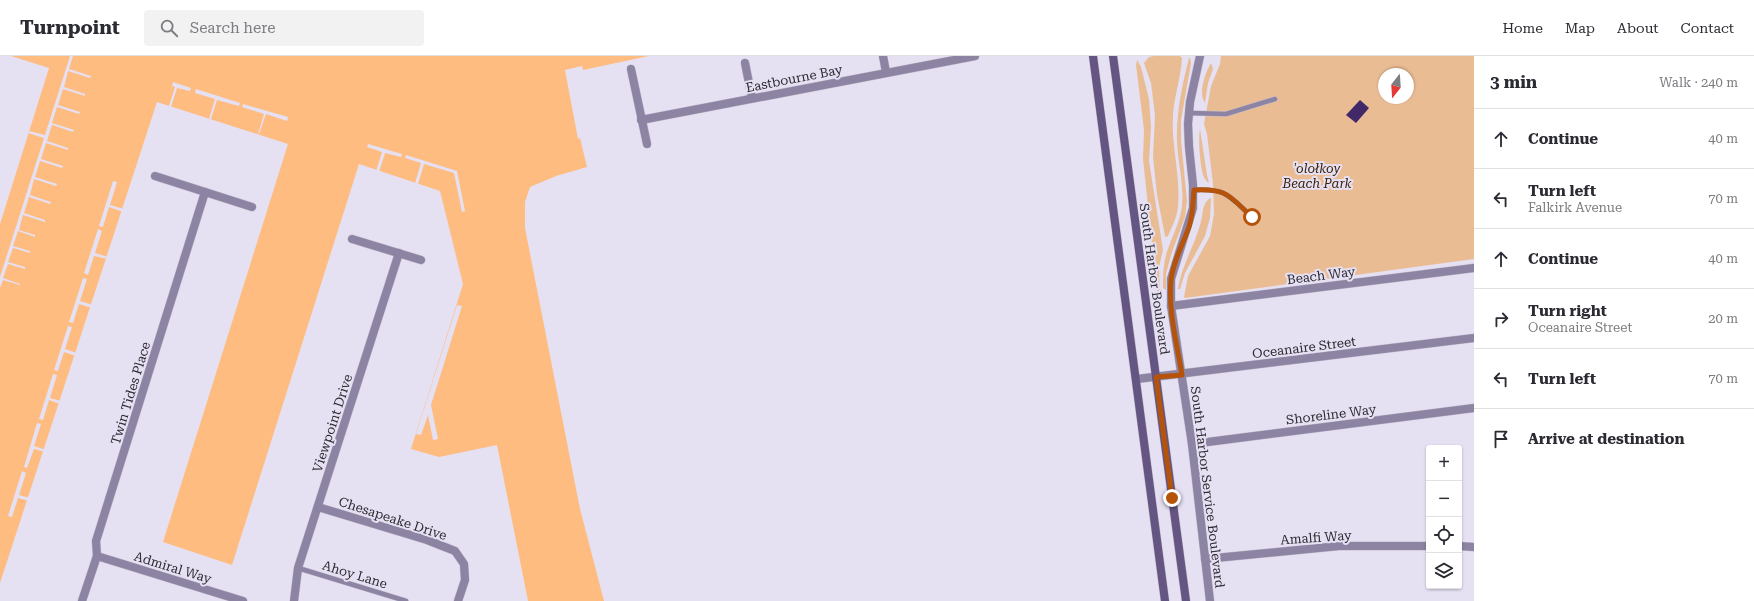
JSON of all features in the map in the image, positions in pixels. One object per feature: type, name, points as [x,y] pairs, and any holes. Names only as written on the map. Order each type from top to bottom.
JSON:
[{"type":"main road","points":[[1093,56],[1165,601]]},
{"type":"main road","name":"South Harbor Boulevard","points":[[1113,56],[1186,601]]},
{"type":"street","points":[[883,56],[886,72]]},
{"type":"street","name":"Eastbourne Bay","points":[[642,120],[975,56]]},
{"type":"street","name":"South Harbor Service Boulevard","points":[[1200,56],[1189,113],[1189,147],[1194,190],[1193,208],[1189,226],[1171,279],[1171,306],[1192,444],[1210,601]]},
{"type":"street","points":[[745,63],[752,98]]},
{"type":"street","points":[[631,69],[647,144]]},
{"type":"street","points":[[155,176],[252,207]]},
{"type":"street","name":"Twin Tides Place","points":[[82,601],[96,556],[96,541],[205,192]]},
{"type":"street","points":[[352,239],[421,260]]},
{"type":"street","name":"Viewpoint Drive","points":[[294,601],[298,568],[399,253]]},
{"type":"street","name":"Beach Way","points":[[1171,306],[1474,268]]},
{"type":"street","name":"Oceanaire Street","points":[[1137,380],[1474,338]]},
{"type":"street","name":"Shoreline Way","points":[[1192,444],[1474,408]]},
{"type":"street","name":"Chesapeake Drive","points":[[318,507],[427,540],[455,551],[464,564],[465,580],[458,601]]},
{"type":"street","name":"Amalfi Way","points":[[1205,559],[1339,546],[1426,546]]},
{"type":"street","points":[[1462,546],[1474,547]]},
{"type":"street","name":"Admiral Way","points":[[96,556],[243,601]]},
{"type":"lane","points":[[1189,113],[1226,114],[1275,99]]},
{"type":"lane","points":[[1194,190],[1210,189],[1219,191],[1229,196],[1252,217]]},
{"type":"lane","name":"Ahoy Lane","points":[[298,568],[406,601]]},
{"type":"green space","points":[[1180,56],[1182,58],[1173,116],[1173,139],[1179,196],[1177,214],[1168,236],[1166,237],[1157,195],[1153,157],[1155,115],[1151,83],[1144,63],[1149,57]]},
{"type":"green space","name":"'olołkoy Beach Park","points":[[1221,56],[1474,56],[1474,259],[1185,298],[1188,276],[1210,236],[1214,214],[1213,184],[1207,134],[1204,124],[1211,86],[1220,64]]},
{"type":"green space","points":[[1189,58],[1191,63],[1181,120],[1181,140],[1187,201],[1185,217],[1171,255],[1166,274],[1166,290],[1163,288],[1165,259],[1182,206],[1182,190],[1177,142],[1177,121]]},
{"type":"green space","points":[[1137,60],[1141,67],[1149,99],[1151,127],[1149,161],[1163,250],[1159,267],[1160,298],[1158,299],[1143,159],[1144,130],[1136,65]]},
{"type":"green space","points":[[1211,63],[1213,69],[1208,83],[1205,103],[1202,89]]},
{"type":"green space","points":[[1200,129],[1209,183],[1203,175],[1202,169],[1199,146]]},
{"type":"green space","points":[[1211,198],[1210,218],[1205,236],[1185,273],[1180,289],[1178,289],[1183,270],[1200,226],[1204,206]]},
{"type":"shaded area","points":[[11,56],[649,56],[583,70],[582,66],[565,70],[578,139],[580,138],[587,167],[556,176],[530,187],[525,202],[525,228],[580,509],[604,601],[528,601],[497,445],[439,457],[411,449],[463,284],[440,191],[359,164],[232,565],[163,542],[288,144],[157,102],[0,583],[0,224],[49,68]]},
{"type":"pier","points":[[70,56],[73,56],[69,69],[91,76],[90,78],[68,71],[64,87],[85,94],[85,96],[63,89],[58,105],[80,112],[79,114],[57,107],[52,123],[74,130],[73,132],[52,125],[47,141],[68,148],[68,150],[46,143],[41,159],[63,166],[62,168],[40,161],[35,177],[57,184],[56,186],[34,179],[30,195],[51,202],[50,204],[29,197],[24,213],[45,220],[45,222],[23,215],[19,230],[35,235],[35,237],[18,231],[13,246],[30,251],[30,253],[13,248],[8,262],[25,267],[25,269],[8,264],[3,278],[20,285],[3,280],[0,288],[0,277],[44,138],[28,133],[29,131],[45,135]]},
{"type":"pier","points":[[173,82],[191,88],[190,91],[177,88],[171,107],[169,106],[175,87],[172,86]]},
{"type":"pier","points":[[196,89],[240,103],[239,106],[217,100],[211,119],[209,119],[215,99],[195,93]]},
{"type":"pier","points":[[243,104],[288,117],[287,121],[266,114],[258,134],[264,114],[242,107]]},
{"type":"pier","points":[[368,144],[402,154],[401,157],[385,153],[379,172],[376,171],[382,152],[367,147]]},
{"type":"pier","points":[[406,155],[457,171],[465,211],[462,212],[454,173],[424,164],[418,184],[415,183],[421,163],[405,158]]},
{"type":"pier","points":[[113,181],[117,182],[110,205],[124,209],[123,212],[109,207],[103,227],[99,226]]},
{"type":"pier","points":[[98,229],[102,231],[95,253],[108,257],[108,259],[94,256],[88,275],[84,273]]},
{"type":"pier","points":[[83,278],[87,279],[80,301],[93,305],[92,308],[79,304],[73,323],[69,322]]},
{"type":"pier","points":[[457,305],[462,306],[431,405],[438,439],[433,440],[428,415],[421,435],[416,434]]},
{"type":"pier","points":[[68,326],[72,327],[65,349],[77,353],[76,356],[64,352],[58,371],[54,370]]},
{"type":"pier","points":[[53,374],[57,375],[50,398],[61,401],[60,404],[49,400],[43,420],[39,419]]},
{"type":"pier","points":[[37,423],[41,424],[34,446],[46,450],[45,452],[34,449],[27,468],[24,467]]},
{"type":"pier","points":[[22,471],[26,473],[19,495],[30,498],[29,501],[18,498],[12,517],[8,516]]},
{"type":"building","points":[[1360,100],[1369,108],[1356,123],[1346,115]]},
{"type":"route","points":[[1172,498],[1156,377],[1182,375],[1171,306],[1171,279],[1189,226],[1193,208],[1194,190],[1210,189],[1219,191],[1229,196],[1252,217]]}]
